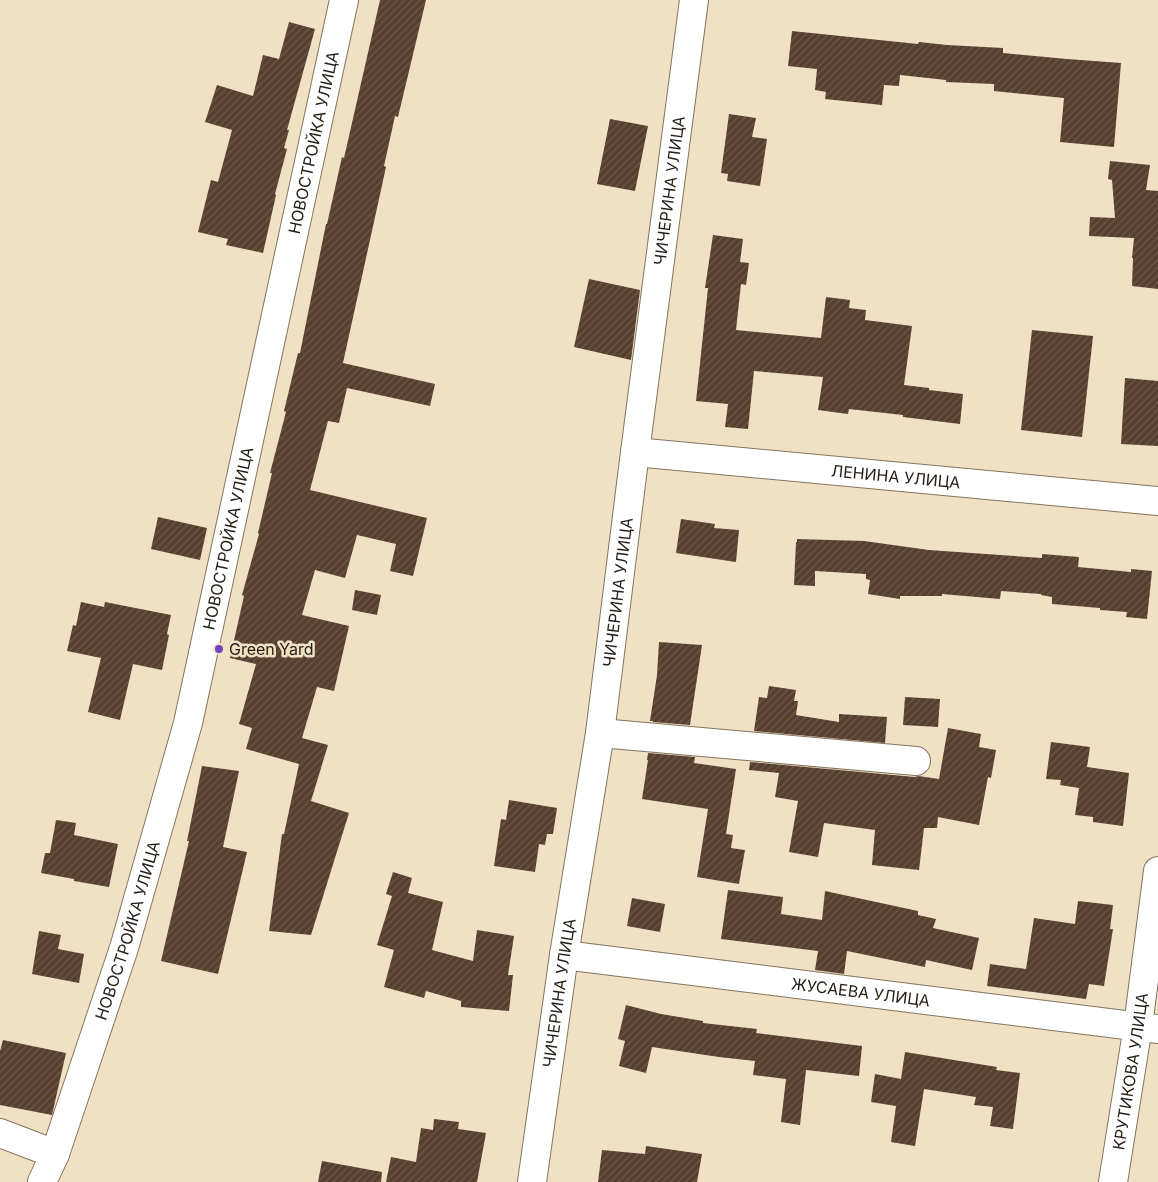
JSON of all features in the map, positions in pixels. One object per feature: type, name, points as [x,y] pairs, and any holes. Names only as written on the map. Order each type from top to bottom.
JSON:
[{"type":"street","name":"НОВОСТРОЙКА УЛИЦА","points":[[42,1182],[55,1154],[124,948],[188,724],[344,0]]},
{"type":"street","name":"ЧИЧЕРИНА УЛИЦА","points":[[532,1182],[564,955],[600,733],[694,0]]},
{"type":"street","name":"ЛЕНИНА УЛИЦА","points":[[635,452],[1158,501]]},
{"type":"street","points":[[600,733],[916,761]]},
{"type":"street","name":"КРУТИКОВА УЛИЦА","points":[[1113,1182],[1148,1028],[1158,871]]},
{"type":"street","name":"ЖУСАЕВА УЛИЦА","points":[[564,955],[1148,1028]]},
{"type":"street","points":[[0,1133],[55,1154]]},
{"type":"building","points":[[380,0],[426,0],[398,117],[395,116],[384,166],[386,167],[343,363],[435,384],[430,406],[347,388],[339,423],[328,421],[310,490],[427,518],[413,576],[390,571],[396,544],[357,535],[345,578],[315,570],[302,615],[349,626],[334,691],[317,687],[302,738],[328,745],[311,801],[349,813],[311,935],[269,931],[282,834],[284,834],[299,764],[246,749],[252,728],[239,724],[256,664],[230,658],[244,596],[242,595],[259,534],[272,473],[270,473],[286,412],[284,411],[298,353],[300,353],[326,224],[342,157],[344,158]]},
{"type":"building","points":[[289,22],[315,29],[287,130],[289,130],[284,148],[287,149],[275,194],[263,253],[226,245],[228,239],[198,232],[211,180],[218,182],[232,130],[205,122],[217,85],[253,96],[263,55],[279,59]]},
{"type":"building","points":[[792,31],[918,44],[919,42],[1003,48],[1003,53],[1121,63],[1114,147],[1060,142],[1064,98],[994,91],[994,84],[946,82],[946,80],[900,75],[899,86],[884,85],[882,105],[825,99],[826,92],[815,90],[817,69],[788,66]]},
{"type":"building","points":[[729,114],[756,118],[752,137],[767,139],[760,186],[727,181],[728,174],[721,173]]},
{"type":"building","points":[[610,119],[648,126],[635,191],[597,184]]},
{"type":"building","points":[[1110,161],[1150,165],[1146,190],[1158,191],[1158,289],[1132,286],[1134,238],[1089,236],[1090,217],[1115,218],[1112,180],[1108,179]]},
{"type":"building","points":[[713,235],[743,239],[740,262],[749,263],[746,285],[741,284],[736,330],[821,338],[826,297],[850,300],[849,308],[866,310],[865,320],[912,326],[904,385],[963,394],[960,424],[849,409],[848,414],[818,410],[823,377],[754,371],[748,429],[725,427],[728,404],[696,401],[708,288],[705,288]]},
{"type":"building","points":[[589,279],[640,290],[631,360],[574,347]]},
{"type":"building","points":[[1032,330],[1093,336],[1082,437],[1021,430]]},
{"type":"building","points":[[1125,378],[1158,381],[1158,446],[1121,444]]},
{"type":"building","points":[[158,517],[207,528],[200,560],[151,549]]},
{"type":"building","points":[[681,519],[715,524],[714,528],[739,530],[736,562],[676,553]]},
{"type":"building","points":[[797,539],[864,541],[929,550],[1042,558],[1042,554],[1079,557],[1078,567],[1131,572],[1131,569],[1152,571],[1147,619],[1126,617],[1127,612],[1052,604],[1052,597],[1041,594],[1001,591],[1000,599],[942,594],[942,596],[900,596],[900,599],[868,594],[870,580],[866,579],[866,574],[815,571],[815,586],[794,585]]},
{"type":"building","points":[[355,590],[381,595],[377,615],[352,610]]},
{"type":"building","points":[[81,602],[104,607],[105,602],[171,615],[162,670],[133,664],[120,720],[88,712],[101,658],[67,651],[73,625],[76,626]]},
{"type":"building","points":[[659,642],[702,645],[690,725],[650,721],[657,675]]},
{"type":"building","points":[[769,686],[796,690],[794,701],[798,701],[796,715],[839,722],[839,714],[887,717],[885,743],[754,731],[759,697],[767,698]]},
{"type":"building","points":[[905,697],[940,699],[938,727],[903,725]]},
{"type":"building","points":[[948,728],[981,734],[979,747],[996,750],[991,778],[988,777],[979,825],[938,817],[937,828],[924,828],[919,870],[872,865],[875,830],[824,823],[818,857],[789,852],[798,801],[775,797],[779,773],[749,770],[750,762],[939,779]]},
{"type":"building","points":[[1051,742],[1090,747],[1087,767],[1129,773],[1123,826],[1093,822],[1093,817],[1075,815],[1079,788],[1060,785],[1061,780],[1046,779]]},
{"type":"building","points":[[648,753],[695,757],[694,763],[736,769],[726,834],[733,835],[731,848],[745,850],[739,884],[697,877],[708,809],[642,799]]},
{"type":"building","points":[[202,766],[239,771],[223,847],[247,852],[218,974],[161,961],[189,841],[187,841]]},
{"type":"building","points":[[509,800],[557,808],[553,834],[547,834],[545,845],[539,844],[535,872],[494,866],[501,819],[506,820]]},
{"type":"building","points":[[56,820],[76,823],[74,835],[118,844],[109,887],[41,873],[45,853],[50,853]]},
{"type":"building","points":[[393,872],[412,878],[408,893],[443,902],[432,950],[473,961],[477,930],[514,936],[508,975],[513,975],[509,1011],[461,1007],[461,1001],[426,991],[424,998],[384,987],[394,950],[377,945],[392,896],[386,894]]},
{"type":"building","points":[[728,890],[783,897],[781,914],[822,920],[825,891],[918,911],[918,915],[936,919],[933,928],[979,938],[972,970],[926,960],[925,967],[847,951],[844,974],[815,970],[818,951],[721,939]]},
{"type":"building","points":[[632,898],[665,904],[660,932],[627,926]]},
{"type":"building","points":[[1078,901],[1113,905],[1110,929],[1113,929],[1104,986],[1089,984],[1086,999],[987,986],[990,964],[1026,969],[1034,918],[1075,924]]},
{"type":"building","points":[[39,931],[61,935],[58,949],[84,954],[79,983],[32,974]]},
{"type":"building","points":[[626,1005],[661,1014],[703,1021],[703,1023],[757,1029],[756,1033],[862,1046],[859,1076],[806,1070],[800,1125],[781,1122],[786,1079],[753,1075],[755,1061],[652,1047],[646,1073],[619,1066],[625,1041],[618,1039]]},
{"type":"building","points":[[3,1040],[66,1053],[52,1115],[0,1105],[0,1051]]},
{"type":"building","points":[[905,1052],[997,1067],[996,1070],[1020,1073],[1013,1129],[990,1126],[993,1107],[974,1105],[976,1097],[924,1089],[915,1146],[891,1142],[896,1106],[871,1102],[875,1074],[901,1079]]},
{"type":"building","points":[[434,1119],[459,1122],[458,1129],[486,1133],[477,1182],[386,1182],[391,1157],[416,1162],[421,1128],[433,1130]]},
{"type":"building","points":[[646,1146],[702,1154],[697,1182],[598,1182],[602,1150],[645,1154]]},
{"type":"building","points":[[322,1161],[382,1172],[381,1182],[318,1182]]},
{"type":"place","name":"Green Yard","points":[[219,649]]}]
